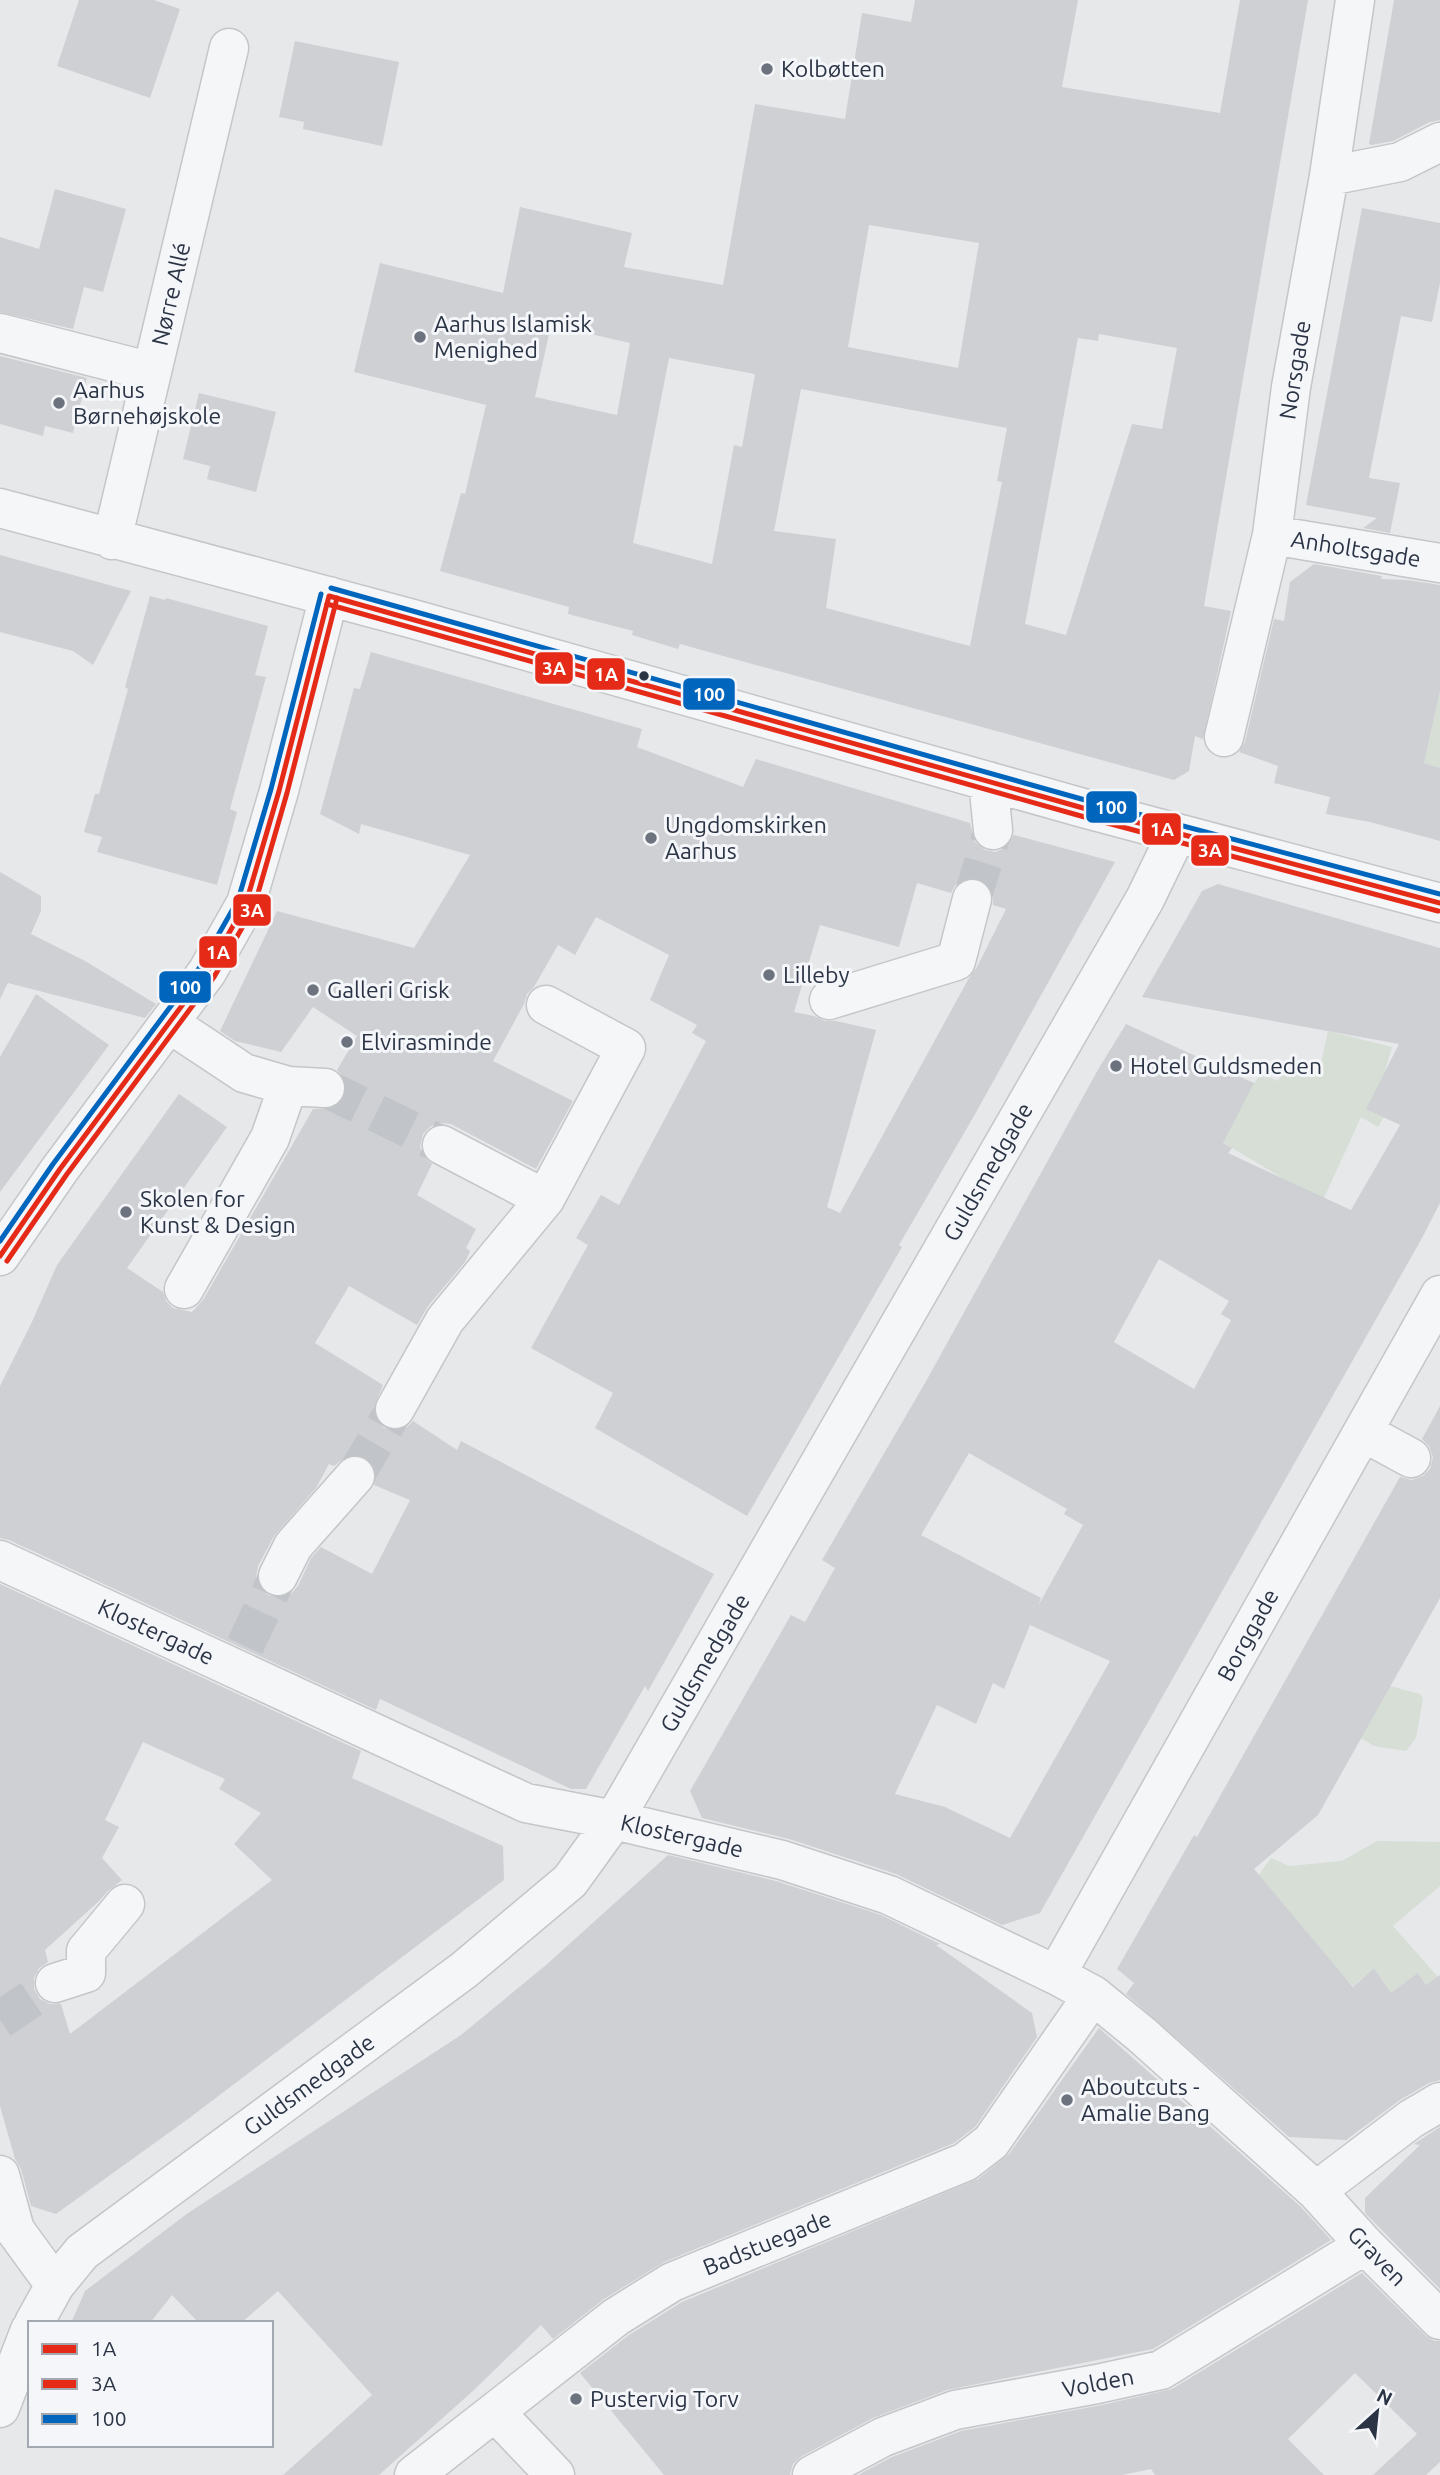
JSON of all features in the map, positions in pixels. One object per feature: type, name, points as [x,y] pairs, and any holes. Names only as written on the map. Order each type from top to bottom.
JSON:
[{"type":"street","name":"Norsgade","points":[[1224,737],[1272,535],[1291,387],[1329,176],[1354,0]]},
{"type":"street","name":"Nørre Allé","points":[[112,540],[229,48]]},
{"type":"street","points":[[1329,176],[1400,162],[1440,142]]},
{"type":"street","points":[[0,333],[152,372]]},
{"type":"street","points":[[0,508],[329,596],[988,781],[1440,903]]},
{"type":"street","name":"Anholtsgade","points":[[1272,535],[1440,563]]},
{"type":"street","points":[[0,1256],[60,1169],[170,1024],[206,972],[246,903],[279,791],[329,596]]},
{"type":"street","points":[[988,781],[993,830]]},
{"type":"street","name":"Guldsmedgade","points":[[35,2321],[55,2285],[82,2252],[464,1970],[570,1881],[614,1821],[1145,899],[1177,833]]},
{"type":"street","points":[[829,1000],[956,961],[972,899]]},
{"type":"street","points":[[395,1409],[444,1320],[545,1199],[626,1048],[546,1005]]},
{"type":"street","points":[[170,1024],[244,1073],[307,1087],[270,1138],[184,1289]]},
{"type":"street","points":[[442,1145],[545,1199]]},
{"type":"street","name":"Borggade","points":[[1056,1975],[1440,1295]]},
{"type":"street","points":[[1363,1432],[1411,1458]]},
{"type":"street","points":[[278,1576],[293,1546],[355,1476]]},
{"type":"street","name":"Klostergade","points":[[0,1560],[240,1657],[526,1803],[782,1860],[889,1895],[1056,1975],[1093,1996],[1142,2035],[1316,2191]]},
{"type":"street","points":[[55,1983],[86,1973],[86,1951],[125,1903]]},
{"type":"street","name":"Badstuegade","points":[[414,2475],[616,2317],[672,2282],[965,2162],[991,2142],[1093,1996]]},
{"type":"street","points":[[1316,2191],[1411,2119],[1440,2102]]},
{"type":"street","points":[[0,2175],[8,2224],[55,2285]]},
{"type":"street","name":"Graven","points":[[1316,2191],[1440,2320]]},
{"type":"street","name":"Volden","points":[[811,2475],[883,2437],[955,2410],[1161,2370],[1365,2245]]},
{"type":"street","name":"Guldsmedgade","points":[[0,2408],[28,2337]]},
{"type":"street","points":[[495,2412],[555,2475]]},
{"type":"shaded area","points":[[1440,691],[1440,768],[1424,763]]},
{"type":"shaded area","points":[[1328,1031],[1392,1047],[1385,1071],[1367,1109],[1384,1117],[1378,1127],[1361,1117],[1324,1198],[1284,1179],[1219,1140],[1262,1074],[1278,1081],[1285,1067],[1319,1073]]},
{"type":"shaded area","points":[[1390,1686],[1420,1694],[1423,1698],[1416,1738],[1406,1751],[1374,1746],[1361,1738]]},
{"type":"shaded area","points":[[1377,1841],[1440,1842],[1440,1886],[1393,1926],[1438,1977],[1426,1985],[1418,1973],[1398,2004],[1374,1968],[1353,1986],[1255,1880],[1271,1858],[1289,1866],[1342,1861]]},
{"type":"building","points":[[79,0],[154,0],[180,9],[150,98],[57,66]]},
{"type":"building","points":[[915,0],[1078,0],[1062,87],[1220,113],[1240,0],[1308,0],[1204,606],[1231,611],[1203,739],[1195,736],[1189,771],[1174,780],[680,644],[678,649],[632,635],[633,631],[568,614],[569,607],[440,571],[461,493],[465,494],[486,405],[354,372],[380,263],[503,293],[520,207],[632,233],[624,267],[723,285],[755,104],[845,119],[862,13],[911,22]],"holes":[[[869,225],[979,243],[958,368],[848,347]],[[551,325],[630,343],[617,415],[535,397]],[[1099,334],[1177,348],[1162,429],[1132,424],[1066,635],[1025,624],[1078,338],[1098,341]],[[669,358],[755,374],[742,447],[734,445],[712,564],[633,543]],[[801,389],[1007,428],[997,481],[1002,482],[970,646],[826,608],[836,539],[774,531]]]},
{"type":"building","points":[[1394,0],[1440,0],[1440,120],[1430,122],[1393,141],[1371,145],[1369,144]]},
{"type":"building","points":[[295,41],[399,62],[382,146],[303,129],[304,122],[279,117]]},
{"type":"building","points":[[55,189],[126,209],[103,292],[84,287],[73,329],[0,312],[0,237],[39,249]]},
{"type":"building","points":[[1362,208],[1440,223],[1440,283],[1432,322],[1401,316],[1369,478],[1400,483],[1390,533],[1363,528],[1377,518],[1306,505]]},
{"type":"building","points":[[0,356],[87,378],[73,433],[45,426],[43,436],[0,424]]},
{"type":"building","points":[[199,393],[276,412],[256,492],[207,479],[210,466],[183,459]]},
{"type":"building","points":[[0,555],[131,591],[93,665],[73,651],[0,632]]},
{"type":"building","points":[[1314,564],[1382,576],[1381,579],[1440,585],[1440,691],[1424,763],[1440,768],[1440,841],[1370,822],[1326,814],[1330,797],[1274,783],[1278,766],[1239,752],[1245,742],[1274,619],[1284,621],[1290,582]]},
{"type":"building","points":[[150,596],[268,626],[255,675],[266,677],[230,809],[237,812],[217,885],[97,852],[102,837],[84,832],[95,794],[99,794]]},
{"type":"building","points":[[371,652],[642,729],[637,747],[743,787],[756,759],[970,823],[975,842],[985,850],[995,852],[1005,848],[1014,835],[1115,862],[899,1245],[902,1247],[747,1516],[595,1428],[613,1393],[531,1348],[588,1245],[576,1238],[601,1195],[619,1205],[706,1041],[692,1033],[697,1025],[650,1000],[669,955],[596,917],[575,955],[558,945],[534,987],[527,994],[493,1061],[573,1101],[536,1169],[451,1124],[431,1126],[423,1134],[420,1147],[424,1157],[432,1164],[417,1195],[476,1229],[466,1248],[470,1251],[465,1262],[428,1306],[417,1325],[349,1286],[315,1343],[383,1385],[373,1409],[376,1420],[384,1428],[396,1431],[406,1428],[413,1421],[457,1450],[461,1441],[714,1574],[648,1691],[645,1686],[586,1789],[571,1789],[380,1699],[376,1710],[0,1538],[0,1386],[57,1265],[179,1094],[227,1127],[127,1268],[163,1292],[166,1301],[173,1308],[192,1312],[203,1300],[313,1109],[334,1108],[344,1099],[347,1088],[345,1079],[337,1070],[357,1036],[313,1007],[281,1052],[235,1041],[220,1031],[277,911],[414,948],[470,855],[361,824],[359,834],[320,814],[354,688],[360,689]],"holes":[[[966,878],[977,878],[987,883],[993,894],[993,905],[1006,909],[977,967],[840,1213],[827,1207],[876,1030],[825,1021],[794,1012],[820,925],[899,947],[917,883],[951,893],[956,884]],[[360,1455],[369,1459],[375,1468],[374,1485],[410,1500],[372,1574],[321,1547],[311,1558],[298,1586],[291,1594],[279,1598],[268,1595],[259,1587],[256,1577],[258,1566],[274,1536],[316,1488],[329,1464],[334,1466],[347,1456]]]},
{"type":"building","points":[[0,872],[41,896],[41,911],[31,934],[85,961],[156,1004],[145,1018],[8,983],[0,999]]},
{"type":"building","points":[[1218,884],[1440,948],[1440,1203],[1422,1238],[1040,1913],[1002,1925],[896,1874],[789,1839],[702,1818],[690,1791],[791,1615],[805,1622],[835,1568],[822,1560],[925,1383],[1126,1024],[1254,1083],[1223,1143],[1232,1148],[1228,1153],[1351,1210],[1400,1125],[1366,1109],[1399,1044],[1142,997],[1202,891]],"holes":[[[1159,1259],[1229,1301],[1221,1314],[1231,1320],[1194,1389],[1114,1342]],[[969,1453],[1067,1509],[1064,1514],[1083,1525],[1038,1606],[1041,1598],[921,1535]],[[1030,1625],[1110,1661],[1010,1838],[945,1807],[895,1794],[937,1705],[976,1724],[993,1683],[1004,1689]]]},
{"type":"building","points":[[36,994],[109,1045],[0,1192],[0,1057]]},
{"type":"building","points":[[1440,1406],[1440,1598],[1318,1815],[1254,1869],[1353,1987],[1374,1968],[1391,1993],[1418,1973],[1426,1985],[1440,1975],[1440,2080],[1429,2083],[1400,2100],[1346,2140],[1289,2137],[1126,1994],[1134,1983],[1117,1969],[1194,1835],[1197,1837],[1400,1477],[1412,1480],[1423,1476],[1430,1469],[1433,1457],[1429,1446],[1422,1439]]},
{"type":"building","points":[[0,1584],[361,1751],[352,1778],[503,1846],[504,1880],[188,2119],[56,2214],[31,2206],[0,2106]],"holes":[[[143,1742],[225,1779],[219,1789],[261,1813],[234,1844],[272,1880],[70,2034],[61,2004],[50,2004],[40,1999],[34,1989],[34,1978],[39,1968],[48,1962],[45,1950],[122,1880],[102,1858],[119,1827],[105,1820]]]},
{"type":"building","points":[[668,1855],[776,1881],[881,1915],[940,1944],[936,1945],[1032,2013],[1037,2037],[975,2127],[954,2143],[664,2262],[604,2299],[553,2339],[541,2325],[474,2390],[379,2475],[283,2475],[372,2395],[278,2291],[243,2321],[197,2321],[172,2295],[152,2321],[72,2321],[85,2291],[188,2213],[461,2035],[546,1965]]},
{"type":"building","points":[[1099,2028],[1301,2207],[1331,2240],[1153,2349],[947,2390],[873,2418],[802,2456],[793,2464],[790,2475],[664,2475],[580,2373],[629,2335],[682,2302],[978,2179],[1009,2154]]},
{"type":"building","points":[[1440,2127],[1440,2289],[1365,2213],[1365,2198],[1420,2145],[1414,2144]]},
{"type":"building","points":[[1362,2273],[1425,2335],[1434,2341],[1440,2341],[1440,2462],[1426,2475],[1373,2475],[1417,2434],[1355,2373],[1288,2439],[1324,2475],[1155,2475],[1151,2469],[1122,2475],[858,2475],[892,2457],[961,2431],[1172,2389]]},
{"type":"tunnel","points":[[972,899],[993,830]]},
{"type":"tunnel","points":[[325,1088],[442,1145]]},
{"type":"tunnel","points":[[355,1476],[395,1409]]},
{"type":"tunnel","points":[[245,1646],[278,1576]]},
{"type":"tunnel","points":[[0,2020],[55,1983]]},
{"type":"transit line","name":"100","points":[[331,588],[1085,800],[1440,894]]},
{"type":"transit line","name":"100","points":[[0,1241],[53,1164],[200,967],[238,900],[271,789],[321,594]]},
{"type":"transit line","name":"1A","points":[[329,596],[1083,808],[1440,903]]},
{"type":"transit line","name":"1A","points":[[0,1256],[60,1169],[207,972],[246,903],[279,791],[329,596]]},
{"type":"transit line","name":"3A","points":[[7,1261],[67,1174],[214,977],[254,907],[287,793],[337,598]]},
{"type":"transit line","name":"3A","points":[[327,604],[1081,816],[1438,911]]},
{"type":"place","name":"Kolbøtten","points":[[767,69]]},
{"type":"place","name":"Aarhus Islamisk Menighed","points":[[420,337]]},
{"type":"place","name":"Aarhus Børnehøjskole","points":[[59,403]]},
{"type":"place","name":"Ungdomskirken Aarhus","points":[[651,838]]},
{"type":"place","name":"Lilleby","points":[[769,975]]},
{"type":"place","name":"Galleri Grisk","points":[[313,990]]},
{"type":"place","name":"Elvirasminde","points":[[347,1042]]},
{"type":"place","name":"Hotel Guldsmeden","points":[[1116,1066]]},
{"type":"place","name":"Skolen for Kunst & Design","points":[[126,1212]]},
{"type":"place","name":"Aboutcuts - Amalie Bang","points":[[1067,2100]]},
{"type":"place","name":"Pustervig Torv","points":[[576,2399]]}]
